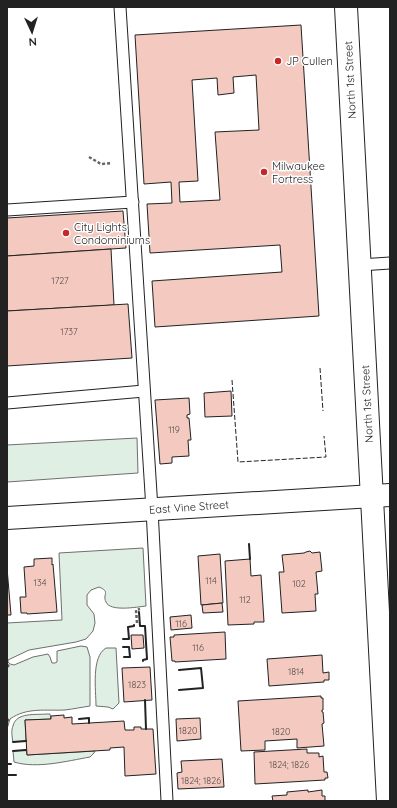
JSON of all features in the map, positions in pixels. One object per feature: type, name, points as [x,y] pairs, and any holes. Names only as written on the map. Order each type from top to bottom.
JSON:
[{"type":"street","name":"North 1st Street","points":[[346,7],[360,265],[381,496],[388,801]]},
{"type":"street","name":"East Vine Street","points":[[7,518],[381,496]]},
{"type":"lane","points":[[120,7],[152,509],[167,801]]},
{"type":"lane","points":[[7,210],[133,202]]},
{"type":"lane","points":[[360,265],[390,263]]},
{"type":"lane","points":[[7,402],[144,391]]},
{"type":"path","points":[[137,623],[136,610],[138,610]]},
{"type":"path","points":[[7,667],[10,664]]},
{"type":"green space","points":[[137,438],[138,473],[7,482],[7,445]]},
{"type":"green space","points":[[143,548],[146,606],[124,608],[113,607],[108,605],[106,602],[105,590],[99,587],[91,590],[87,595],[87,605],[94,614],[95,623],[93,631],[86,639],[29,650],[8,660],[10,664],[14,665],[33,657],[48,654],[52,663],[55,663],[57,662],[57,651],[81,646],[87,647],[90,657],[90,706],[65,710],[30,711],[16,715],[10,719],[7,729],[7,623],[62,620],[59,553]]},
{"type":"green space","points":[[106,648],[116,648],[119,703],[113,709],[96,706],[96,666],[101,652]]},
{"type":"green space","points":[[50,714],[51,719],[25,720],[26,741],[13,742],[12,728],[18,718],[27,715]]},
{"type":"green space","points":[[26,750],[27,755],[95,751],[90,757],[52,764],[32,765],[14,762],[13,751]]},
{"type":"building","name":"Milwaukee Fortress","points":[[301,25],[319,316],[155,327],[152,281],[282,272],[280,245],[150,253],[147,204],[172,203],[171,182],[144,184],[135,35]],"holes":[[[256,75],[259,130],[215,132],[220,200],[180,202],[179,182],[198,181],[192,80],[217,78],[218,95],[234,93],[233,77]]]},
{"type":"building","name":"City Lights Condominiums","points":[[123,211],[126,248],[7,256],[7,218]]},
{"type":"building","points":[[111,249],[114,305],[7,311],[7,256]]},
{"type":"building","points":[[128,304],[132,358],[7,366],[7,311]]},
{"type":"building","points":[[231,391],[232,416],[205,417],[204,393]]},
{"type":"building","points":[[189,398],[190,414],[187,415],[187,418],[189,418],[191,440],[188,440],[189,456],[172,457],[172,463],[160,464],[155,400]]},
{"type":"building","points":[[310,551],[312,553],[320,552],[322,571],[316,572],[318,594],[315,594],[316,611],[282,613],[279,572],[284,572],[282,555]]},
{"type":"building","points":[[220,554],[223,603],[201,605],[198,556]]},
{"type":"building","points":[[52,558],[57,612],[21,613],[20,597],[26,597],[24,567],[34,566],[34,559]]},
{"type":"building","points":[[250,559],[251,576],[261,575],[264,622],[228,625],[225,561]]},
{"type":"building","points":[[7,568],[11,615],[7,615]]},
{"type":"building","points":[[222,603],[223,612],[203,613],[202,605]]},
{"type":"building","points":[[191,615],[192,628],[171,630],[170,617]]},
{"type":"building","points":[[225,632],[226,659],[172,661],[170,637],[174,637],[174,635]]},
{"type":"building","points":[[131,635],[143,635],[144,648],[132,649]]},
{"type":"building","points":[[322,655],[323,673],[329,672],[329,680],[324,680],[324,682],[269,686],[267,659]]},
{"type":"building","points":[[150,667],[152,700],[124,702],[122,668]]},
{"type":"building","points":[[321,696],[321,698],[323,698],[322,712],[324,723],[322,724],[324,746],[297,748],[297,739],[265,741],[265,750],[241,751],[238,701]]},
{"type":"building","points":[[64,715],[64,718],[72,717],[72,724],[124,721],[125,730],[134,730],[134,727],[141,727],[141,729],[153,729],[156,774],[125,776],[124,747],[110,748],[110,750],[27,755],[25,720],[51,719],[51,716]]},
{"type":"building","points":[[200,718],[201,739],[177,741],[176,719]]},
{"type":"building","points":[[307,749],[307,753],[319,753],[319,757],[323,756],[324,772],[327,772],[328,778],[325,778],[325,780],[255,784],[254,752]]},
{"type":"building","points":[[222,759],[224,787],[178,789],[177,773],[182,772],[181,761]]},
{"type":"building","points":[[308,790],[308,792],[322,790],[322,796],[325,796],[325,801],[273,801],[272,796],[287,795],[287,792]]},
{"type":"fence","points":[[320,368],[323,411]]},
{"type":"fence","points":[[232,380],[238,462],[326,457],[324,436]]},
{"type":"wall","points":[[249,544],[250,559]]},
{"type":"wall","points":[[139,612],[140,626],[145,626],[147,659],[143,661]]},
{"type":"wall","points":[[123,639],[129,639],[128,627],[134,625]]},
{"type":"wall","points":[[123,647],[129,647],[130,657],[124,657]]},
{"type":"wall","points":[[179,670],[201,668],[203,688],[179,690]]},
{"type":"wall","points":[[145,700],[146,729]]},
{"type":"wall","points":[[79,719],[89,718],[89,723]]},
{"type":"wall","points":[[13,742],[26,741]]},
{"type":"wall","points":[[13,751],[26,750]]},
{"type":"wall","points":[[7,775],[16,775]]},
{"type":"place","name":"JP Cullen","points":[[278,61]]},
{"type":"place","name":"Milwaukee Fortress","points":[[264,172]]},
{"type":"place","name":"City Lights Condominiums","points":[[66,233]]}]
